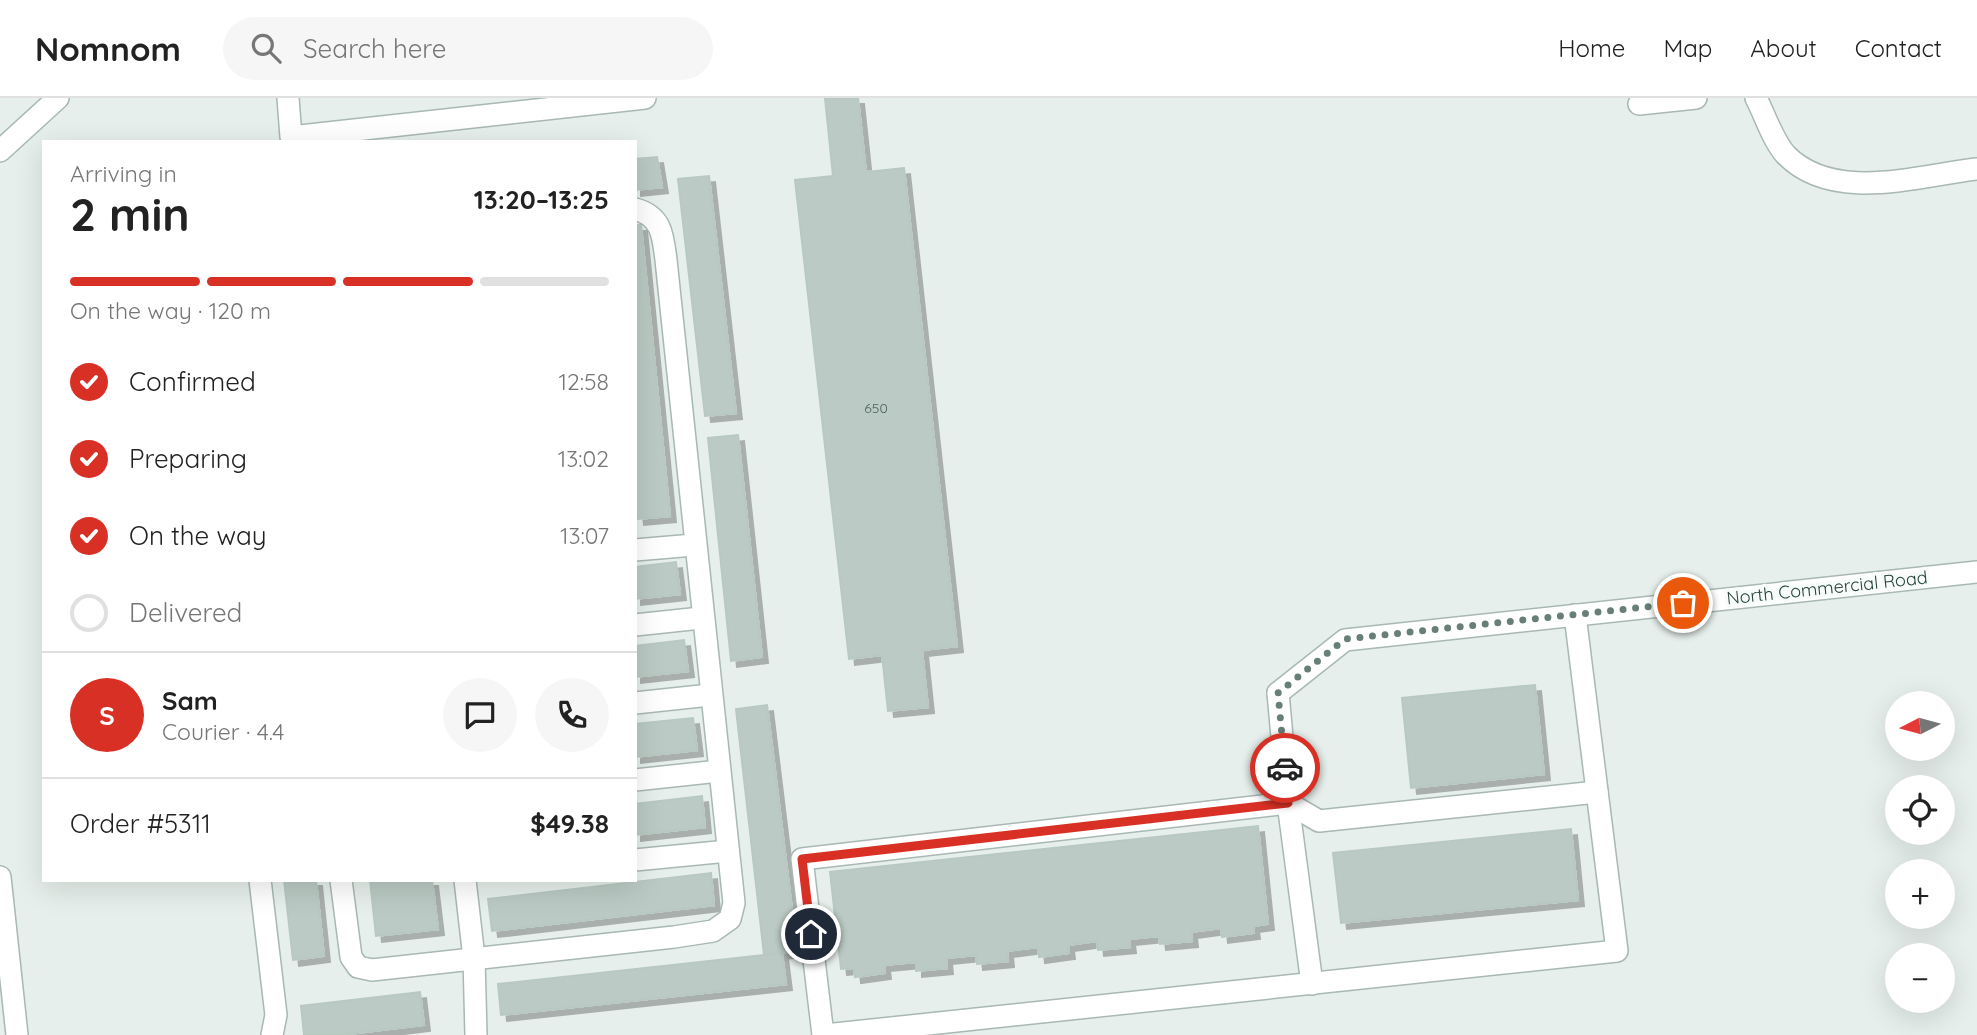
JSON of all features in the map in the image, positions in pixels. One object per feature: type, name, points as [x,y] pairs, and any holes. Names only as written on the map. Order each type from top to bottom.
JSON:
[{"type":"street","points":[[0,151],[58,98]]},
{"type":"street","points":[[288,98],[291,137],[645,98]]},
{"type":"street","points":[[1639,104],[1696,98]]},
{"type":"street","points":[[1756,98],[1785,154],[1814,177],[1848,185],[1977,169]]},
{"type":"street","points":[[341,882],[349,948],[358,967],[372,970],[713,931],[730,919],[734,903],[662,227],[649,213],[637,210]]},
{"type":"street","points":[[637,550],[694,545]]},
{"type":"street","name":"North Commercial Road","points":[[1288,803],[1278,693],[1345,639],[1977,572]]},
{"type":"street","points":[[1576,615],[1617,951],[823,1035],[802,859],[1288,803],[1319,821],[1597,792]]},
{"type":"street","points":[[637,625],[702,618]]},
{"type":"street","points":[[637,703],[710,695]]},
{"type":"street","points":[[637,780],[719,771]]},
{"type":"street","points":[[1288,803],[1312,984]]},
{"type":"street","points":[[637,860],[728,850]]},
{"type":"street","points":[[0,877],[16,1035]]},
{"type":"street","points":[[260,882],[276,1015],[272,1035]]},
{"type":"street","points":[[465,882],[474,958],[476,1035]]},
{"type":"building","points":[[825,98],[858,98],[866,172],[904,168],[957,646],[922,650],[928,707],[888,711],[882,655],[849,659],[795,180],[833,176]]},
{"type":"building","points":[[657,157],[662,187],[637,190],[637,159]]},
{"type":"building","points":[[709,176],[736,413],[705,416],[678,179]]},
{"type":"building","points":[[637,225],[641,225],[670,516],[638,519]]},
{"type":"building","points":[[738,435],[762,657],[731,661],[708,438]]},
{"type":"building","points":[[676,562],[680,594],[637,599],[637,567]]},
{"type":"building","points":[[684,640],[688,671],[637,677],[637,646]]},
{"type":"building","points":[[1535,685],[1544,774],[1411,788],[1402,698]]},
{"type":"building","points":[[767,705],[797,951],[764,955],[736,709]]},
{"type":"building","points":[[693,718],[697,750],[637,757],[637,724]]},
{"type":"building","points":[[702,796],[705,827],[637,835],[637,804]]},
{"type":"building","points":[[1258,826],[1268,924],[1253,926],[1254,933],[1222,937],[1221,928],[1191,932],[1192,941],[1160,944],[1159,936],[1129,939],[1130,947],[1098,950],[1097,941],[1068,945],[1069,953],[1039,957],[1038,947],[1007,951],[1008,961],[977,964],[976,955],[946,958],[947,968],[916,971],[916,962],[884,965],[885,973],[855,977],[854,968],[841,969],[830,872]]},
{"type":"building","points":[[1571,829],[1578,900],[1341,923],[1333,853]]},
{"type":"building","points":[[711,873],[714,905],[492,931],[488,899]]},
{"type":"building","points":[[284,882],[316,882],[324,956],[293,960]]},
{"type":"building","points":[[370,882],[432,882],[438,929],[376,936]]},
{"type":"building","points":[[782,953],[786,984],[501,1015],[498,984]]},
{"type":"building","points":[[420,992],[424,1025],[340,1035],[304,1035],[301,1006]]},
{"type":"way so far","points":[[1285,768],[1278,693],[1345,639],[1683,603]]},
{"type":"route","points":[[811,934],[802,859],[1288,803],[1285,768]]}]
